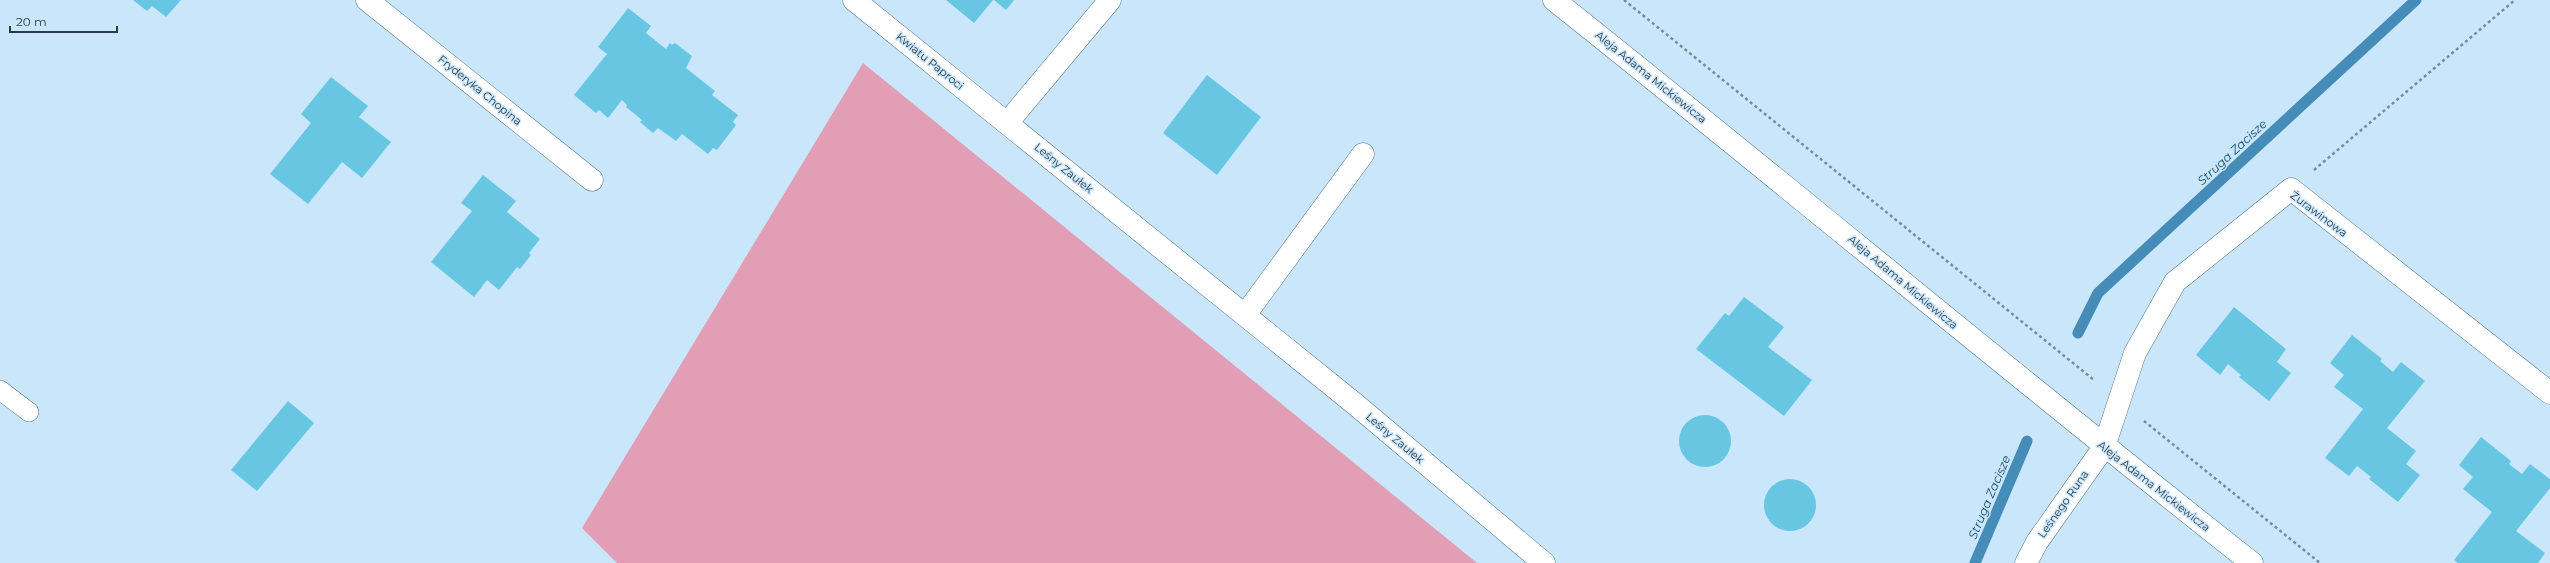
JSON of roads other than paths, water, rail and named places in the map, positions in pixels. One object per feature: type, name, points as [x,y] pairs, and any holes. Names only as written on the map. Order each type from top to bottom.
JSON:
[{"type":"street","name":"Fryderyka Chopina","points":[[367,0],[592,180]]},
{"type":"street","name":"Kwiatu Paproci","points":[[854,0],[1007,123]]},
{"type":"street","points":[[1007,123],[1110,0]]},
{"type":"street","name":"Aleja Adama Mickiewicza","points":[[1554,0],[1776,176],[2104,446],[2252,563]]},
{"type":"street","name":"Leśny Zaułek","points":[[1007,123],[1245,315],[1544,563]]},
{"type":"street","points":[[1245,315],[1363,154]]},
{"type":"street","name":"Żurawinowa","points":[[2104,446],[2136,353],[2175,282],[2291,189],[2550,394]]},
{"type":"street","name":"Leśnego Runa","points":[[2026,563],[2036,542],[2104,446]]},
{"type":"lane","points":[[0,390],[29,412]]},
{"type":"waterway","name":"Struga Zacisze","points":[[2078,333],[2098,293],[2416,0]]},
{"type":"waterway","name":"Struga Zacisze","points":[[1975,563],[2027,441]]}]
